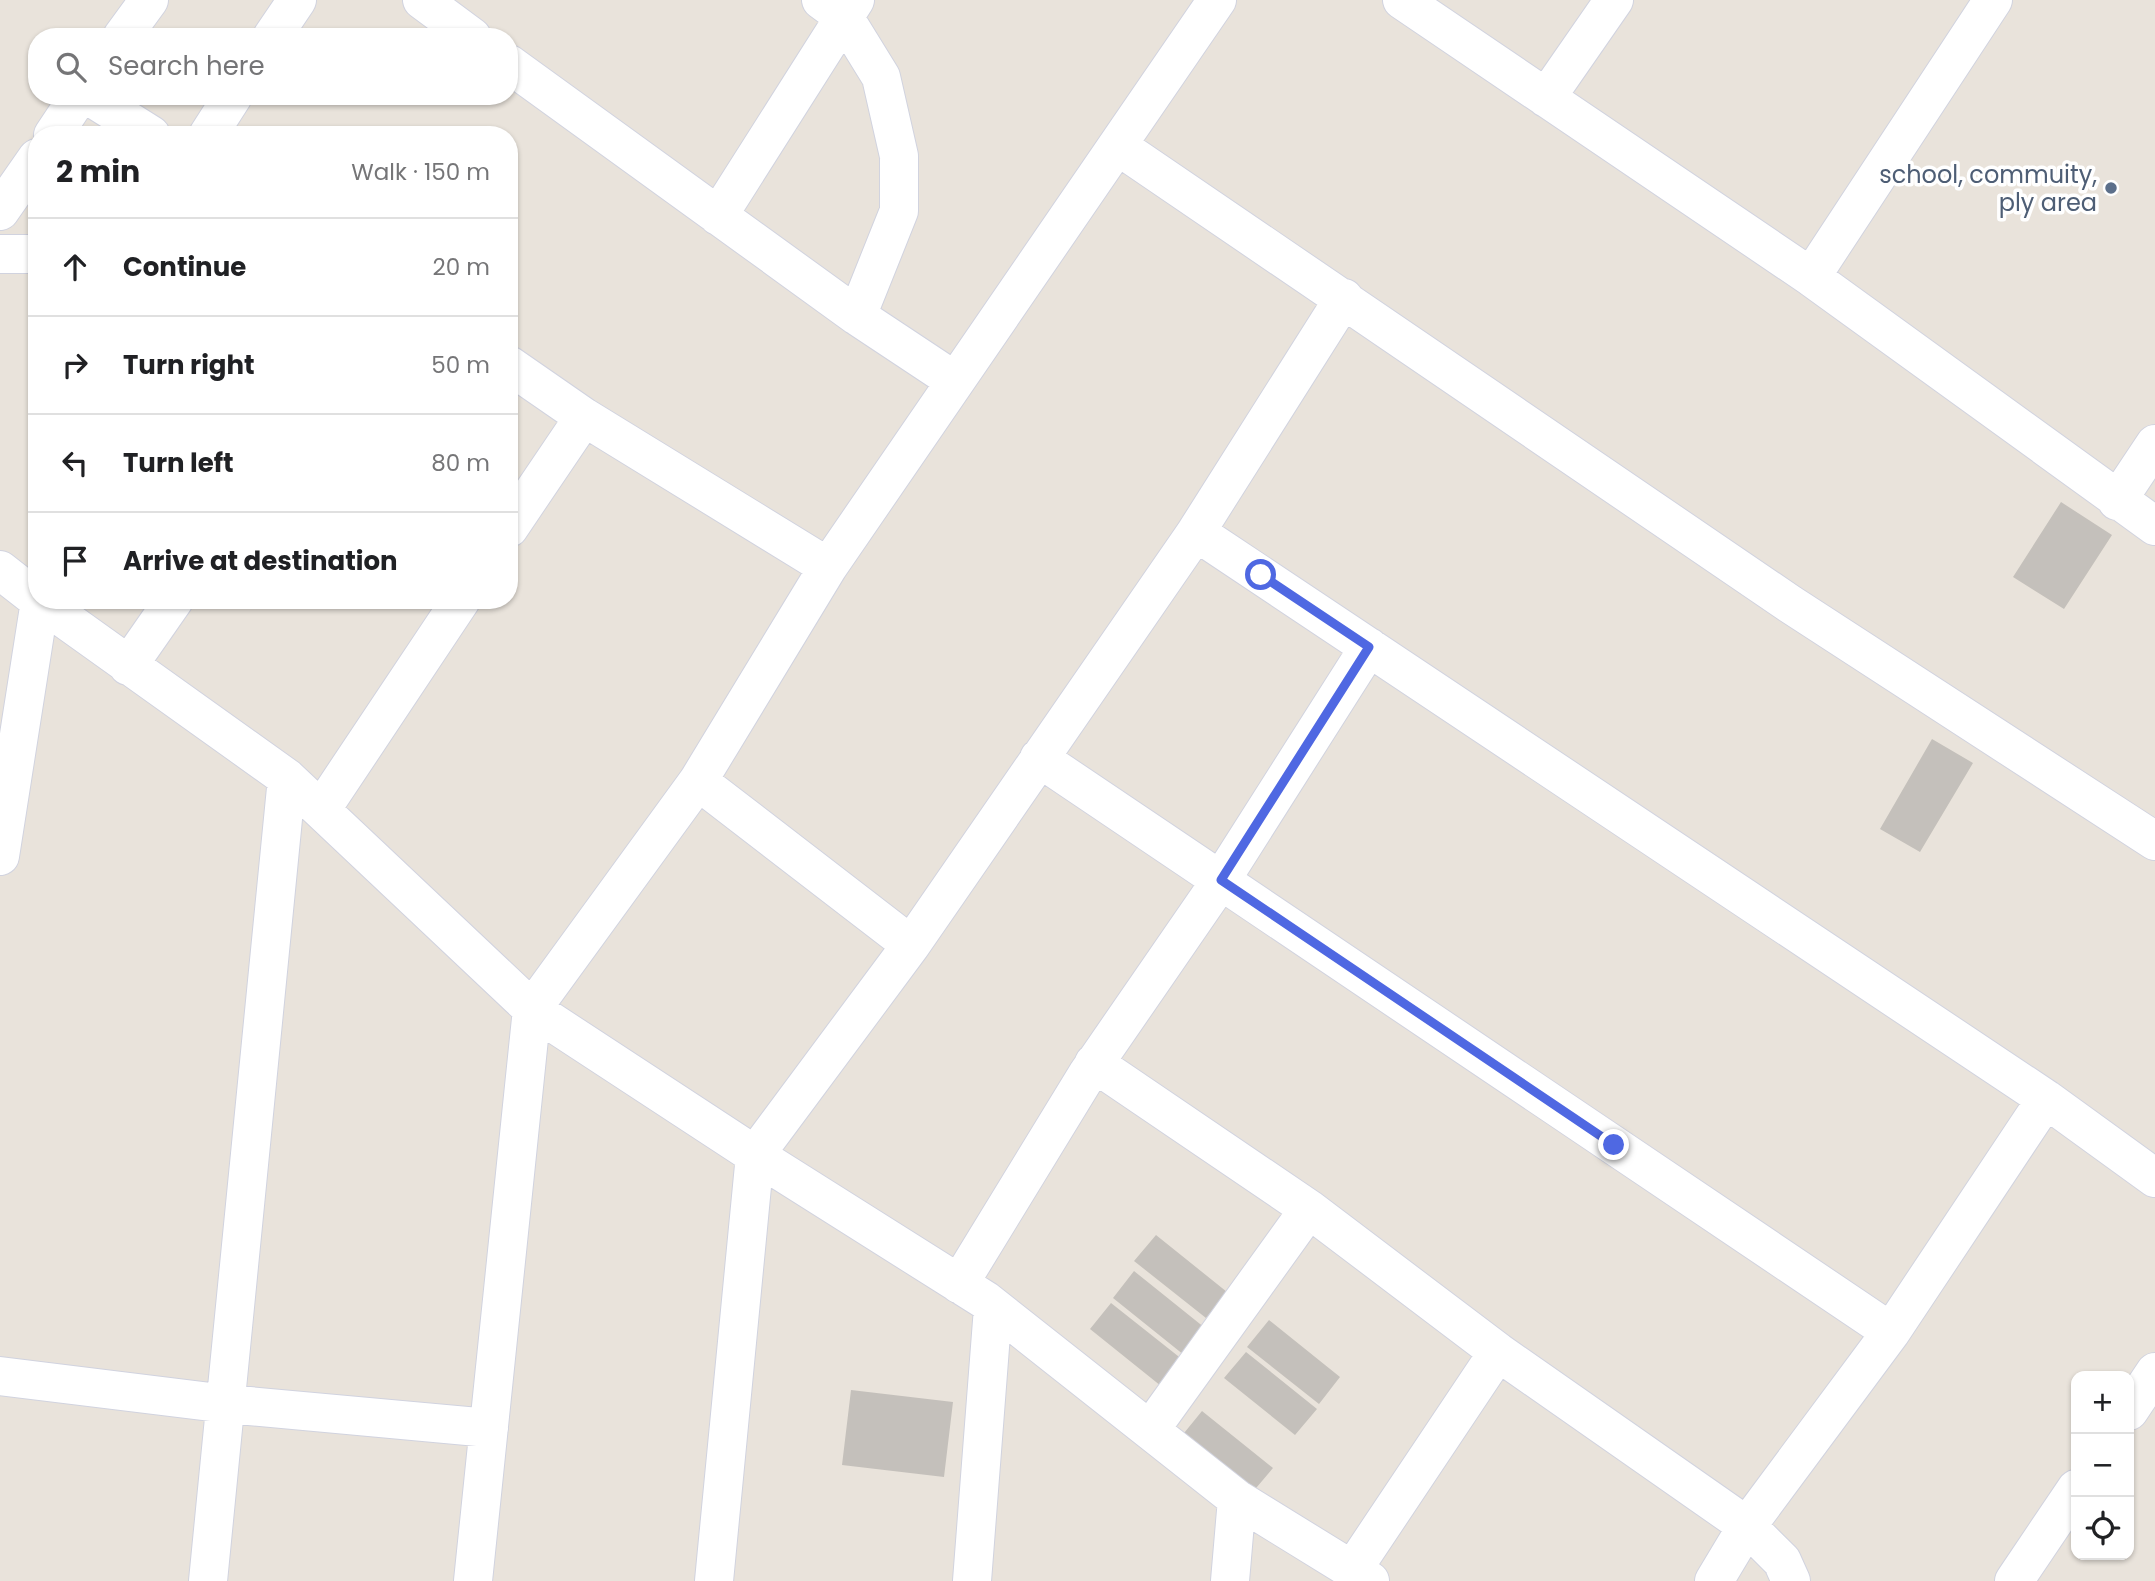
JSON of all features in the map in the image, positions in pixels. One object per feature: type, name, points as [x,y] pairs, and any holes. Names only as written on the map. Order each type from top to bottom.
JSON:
[{"type":"street","points":[[129,28],[149,0]]},
{"type":"street","points":[[278,28],[297,0]]},
{"type":"street","points":[[422,0],[460,28]]},
{"type":"street","points":[[472,1581],[533,1009],[698,781],[828,567],[1217,0]]},
{"type":"street","points":[[1402,0],[1811,277],[2155,526]]},
{"type":"street","points":[[1546,97],[1614,0]]},
{"type":"street","points":[[1811,277],[1993,0]]},
{"type":"street","points":[[718,216],[840,6],[881,76],[899,156],[899,211],[857,316]]},
{"type":"street","points":[[518,71],[857,316],[955,381]]},
{"type":"street","points":[[59,126],[73,105]]},
{"type":"street","points":[[103,105],[137,126]]},
{"type":"street","points":[[214,126],[227,105]]},
{"type":"street","points":[[1118,146],[1790,604],[2155,841]]},
{"type":"street","points":[[0,211],[28,171]]},
{"type":"street","points":[[0,254],[28,254]]},
{"type":"street","points":[[714,1581],[754,1155],[911,945],[1196,532],[1344,298]]},
{"type":"street","points":[[518,371],[583,417],[828,567]]},
{"type":"street","points":[[518,514],[583,417]]},
{"type":"street","points":[[2117,500],[2155,444]]},
{"type":"street","points":[[1196,532],[2046,1100],[2155,1178]]},
{"type":"street","points":[[0,570],[28,592]]},
{"type":"street","points":[[0,856],[37,609]]},
{"type":"street","points":[[50,609],[287,778],[533,1009],[754,1155],[959,1284],[1237,1499],[1362,1575],[1498,1352]]},
{"type":"street","points":[[128,666],[168,609]]},
{"type":"street","points":[[321,810],[455,609]]},
{"type":"street","points":[[959,1284],[1094,1063],[1221,880],[1369,647]]},
{"type":"street","points":[[1040,758],[1891,1332]]},
{"type":"street","points":[[208,1581],[287,778]]},
{"type":"street","points":[[698,781],[911,945]]},
{"type":"street","points":[[1094,1063],[1309,1209],[1498,1352],[1747,1526],[1782,1561],[1791,1581]]},
{"type":"street","points":[[1714,1581],[1747,1526],[1891,1332],[2046,1100]]},
{"type":"street","points":[[1150,1430],[1309,1209]]},
{"type":"street","points":[[972,1581],[993,1308]]},
{"type":"street","points":[[2134,1404],[2155,1372]]},
{"type":"street","points":[[0,1376],[227,1404],[489,1428]]},
{"type":"street","points":[[2014,1581],[2071,1496]]},
{"type":"street","points":[[1230,1581],[1237,1499]]},
{"type":"building","points":[[2061,502],[2112,535],[2064,609],[2013,577]]},
{"type":"building","points":[[1932,739],[1973,763],[1920,852],[1880,829]]},
{"type":"building","points":[[1156,1235],[1227,1292],[1206,1318],[1134,1261]]},
{"type":"building","points":[[1134,1271],[1205,1328],[1184,1355],[1113,1298]]},
{"type":"building","points":[[1111,1303],[1183,1360],[1161,1386],[1090,1329]]},
{"type":"building","points":[[1269,1320],[1340,1377],[1319,1404],[1247,1347]]},
{"type":"building","points":[[1246,1352],[1317,1409],[1295,1435],[1224,1378]]},
{"type":"building","points":[[851,1390],[953,1402],[944,1477],[842,1465]]},
{"type":"building","points":[[1202,1411],[1273,1468],[1251,1494],[1180,1438]]},
{"type":"place","name":"school, commuity, ply area","points":[[2111,188]]},
{"type":"route","points":[[1261,575],[1369,647],[1221,880],[1614,1145]]}]
